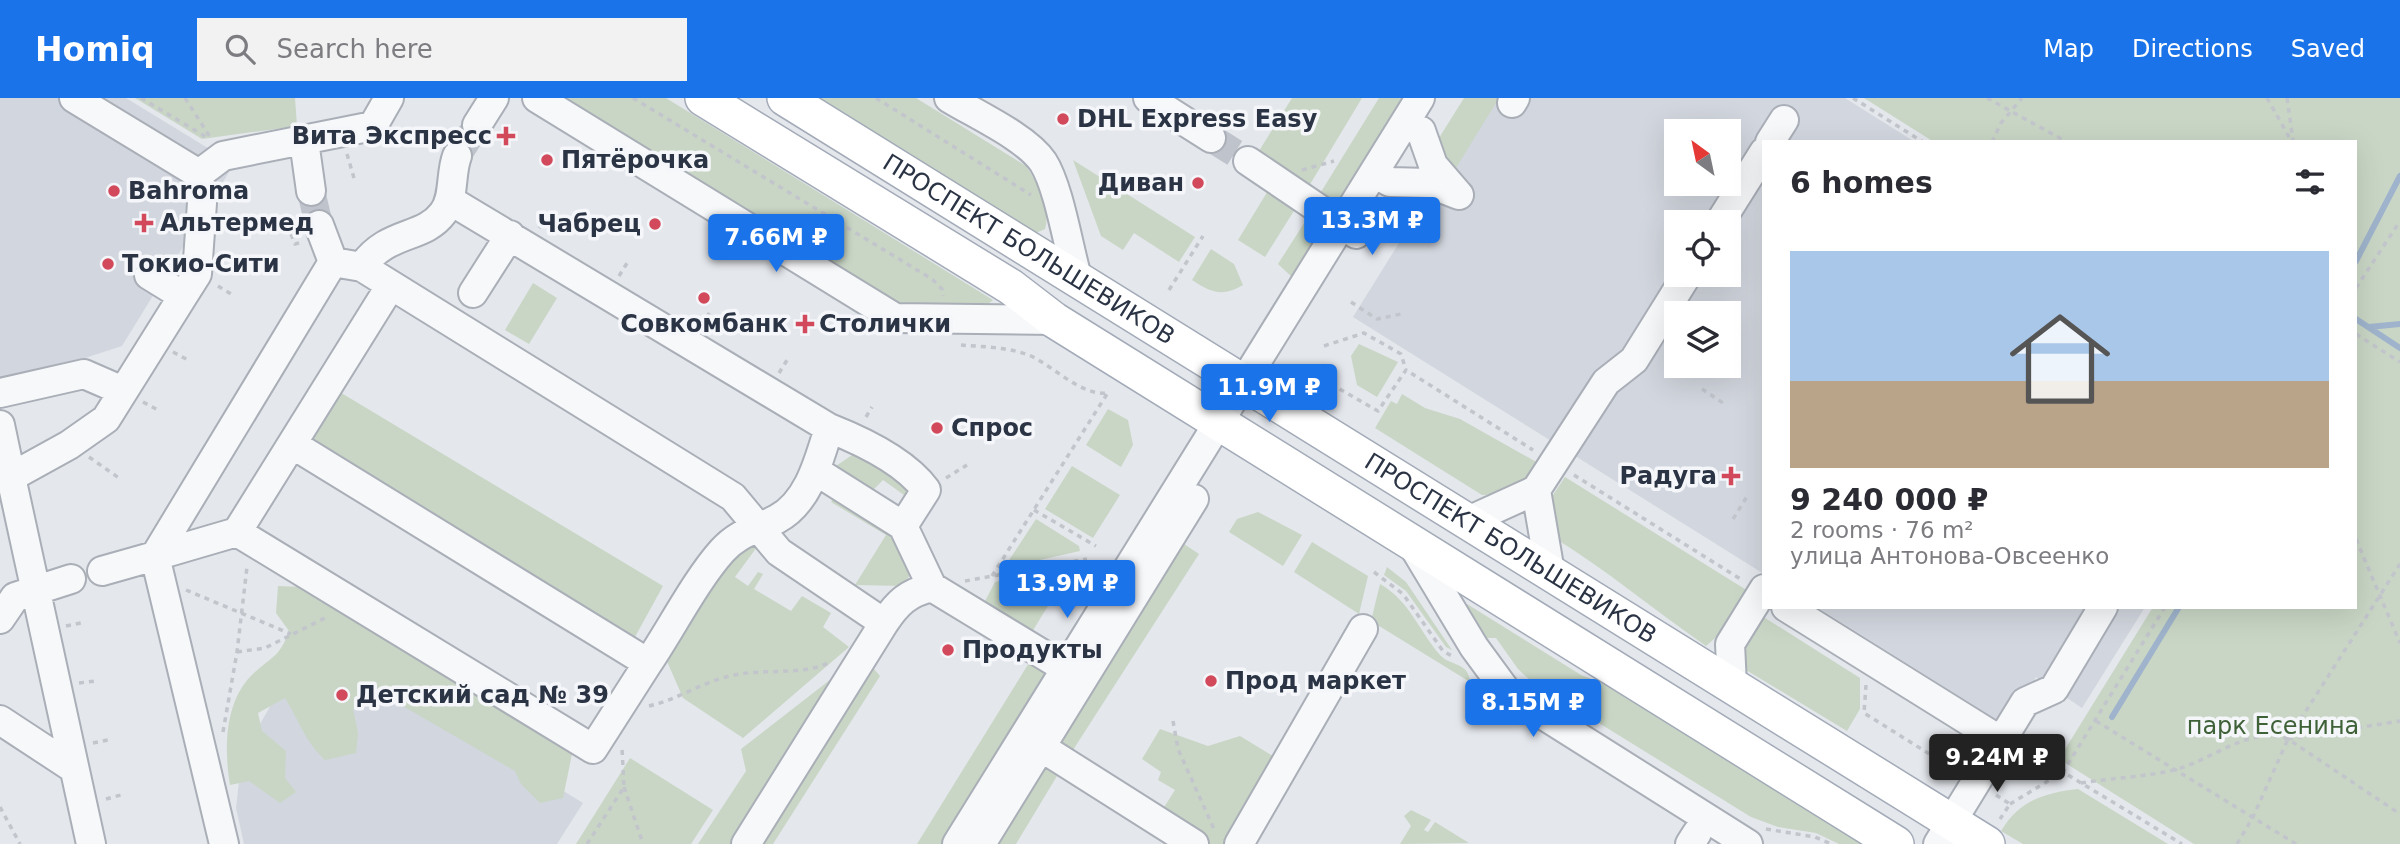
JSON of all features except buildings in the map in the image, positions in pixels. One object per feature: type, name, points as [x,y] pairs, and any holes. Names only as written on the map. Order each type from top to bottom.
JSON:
[{"type":"main road","name":"ПРОСПЕКТ БОЛЬШЕВИКОВ","points":[[703,98],[1011,287],[1054,320],[1896,844]]},
{"type":"main road","name":"ПРОСПЕКТ БОЛЬШЕВИКОВ","points":[[785,98],[1732,685],[1945,833],[1991,836]]},
{"type":"street","points":[[74,98],[199,174]]},
{"type":"street","points":[[199,174],[223,156],[373,126],[390,98]]},
{"type":"street","points":[[477,125],[494,98]]},
{"type":"street","points":[[537,98],[895,318],[1054,320]]},
{"type":"street","points":[[949,98],[1028,147],[1042,161],[1050,176],[1076,277]]},
{"type":"street","points":[[1148,98],[1179,106],[1211,138]]},
{"type":"street","points":[[957,844],[1032,742],[1227,428],[1382,177],[1420,98]]},
{"type":"street","points":[[1382,177],[1421,131],[1442,98]]},
{"type":"street","points":[[1382,177],[1428,183],[1459,195],[1433,165],[1421,131]]},
{"type":"street","points":[[304,141],[311,191]]},
{"type":"street","points":[[1728,210],[1762,155]]},
{"type":"street","points":[[362,267],[380,246],[428,226],[442,216],[451,201],[450,183],[457,156]]},
{"type":"street","points":[[1248,161],[1349,230]]},
{"type":"street","points":[[11,477],[69,445],[106,419],[197,274],[202,203],[199,174]]},
{"type":"street","points":[[451,201],[829,428],[854,438],[916,477],[926,491],[903,526]]},
{"type":"street","points":[[319,225],[333,262]]},
{"type":"street","points":[[473,293],[510,235]]},
{"type":"street","points":[[333,262],[362,267],[733,497],[779,551],[884,623]]},
{"type":"street","points":[[224,844],[158,567],[333,262]]},
{"type":"street","points":[[149,275],[183,296]]},
{"type":"street","points":[[102,571],[158,567],[244,536],[292,444],[391,285]]},
{"type":"street","points":[[1468,520],[1536,490],[1606,382],[1634,360],[1680,287]]},
{"type":"street","points":[[0,393],[84,374],[123,391]]},
{"type":"street","points":[[0,425],[91,844]]},
{"type":"street","points":[[244,536],[593,749],[720,553],[737,535],[775,520],[791,510],[816,471],[829,428]]},
{"type":"street","points":[[292,444],[648,663]]},
{"type":"street","points":[[816,471],[903,526],[932,587],[1074,674]]},
{"type":"street","points":[[1536,490],[1550,572]]},
{"type":"street","points":[[1410,542],[1474,647],[1507,692],[1748,844]]},
{"type":"street","points":[[0,619],[15,597],[71,579]]},
{"type":"street","points":[[746,844],[898,602],[914,591],[932,587]]},
{"type":"street","points":[[1732,685],[1730,644],[1762,594]]},
{"type":"street","points":[[1789,609],[2008,745]]},
{"type":"street","points":[[1945,833],[2008,745],[2025,702],[2054,689],[2102,609]]},
{"type":"street","points":[[1239,844],[1363,629]]},
{"type":"street","points":[[1690,659],[1730,644]]},
{"type":"street","points":[[0,720],[73,768]]},
{"type":"street","points":[[1032,742],[1195,840]]},
{"type":"street","points":[[981,844],[1032,742]]},
{"type":"path","points":[[141,98],[212,141],[185,98]]},
{"type":"path","points":[[633,98],[932,279],[942,289],[942,331],[948,341],[1016,351],[1040,361],[1095,394],[1108,393],[992,576]]},
{"type":"path","points":[[876,98],[1059,212]]},
{"type":"path","points":[[1853,98],[1920,140]]},
{"type":"path","points":[[1987,98],[2063,140]]},
{"type":"path","points":[[1993,140],[2001,123],[2022,98]]},
{"type":"path","points":[[2267,98],[2291,140]]},
{"type":"path","points":[[2287,98],[2292,140]]},
{"type":"path","points":[[2357,286],[2400,221]]},
{"type":"path","points":[[1169,290],[1203,236]]},
{"type":"path","points":[[1351,302],[1377,319],[1401,314]]},
{"type":"path","points":[[1324,346],[1364,333],[1401,354],[1406,370],[1543,456]]},
{"type":"path","points":[[2357,335],[2400,362]]},
{"type":"path","points":[[1331,384],[1378,411],[1406,370]]},
{"type":"path","points":[[1702,389],[1726,405]]},
{"type":"path","points":[[69,445],[119,478]]},
{"type":"path","points":[[1569,472],[1762,591]]},
{"type":"path","points":[[1733,519],[1748,495]]},
{"type":"path","points":[[1034,510],[1096,546]]},
{"type":"path","points":[[223,733],[237,652],[244,536]]},
{"type":"path","points":[[2357,541],[2400,643]]},
{"type":"path","points":[[932,587],[1087,559]]},
{"type":"path","points":[[2238,844],[2288,739],[2400,564]]},
{"type":"path","points":[[158,567],[241,613],[290,634]]},
{"type":"path","points":[[237,652],[265,648],[321,621],[352,602]]},
{"type":"path","points":[[1991,836],[2010,804],[2063,772],[2164,609]]},
{"type":"path","points":[[620,707],[643,707],[670,701],[729,676],[800,672],[839,659]]},
{"type":"path","points":[[1864,713],[1965,776]]},
{"type":"path","points":[[1173,721],[1195,840]]},
{"type":"path","points":[[2096,721],[2296,844]]},
{"type":"path","points":[[2288,739],[2400,721]]},
{"type":"path","points":[[2081,783],[2175,770],[2256,737],[2276,735],[2288,739],[2400,814]]},
{"type":"path","points":[[2008,745],[2063,772],[2182,844]]},
{"type":"path","points":[[622,747],[624,787],[643,844]]},
{"type":"path","points":[[587,844],[624,787]]},
{"type":"path","points":[[1990,791],[2010,804]]},
{"type":"path","points":[[0,807],[20,844]]},
{"type":"shaded area","points":[[0,98],[126,98],[234,164],[122,346],[8,383],[0,378]]},
{"type":"shaded area","points":[[1489,98],[1845,98],[1912,140],[1762,140],[1762,573],[1353,317]]},
{"type":"shaded area","points":[[1820,609],[2144,609],[2082,708],[2036,677],[2005,725]]},
{"type":"shaded area","name":"Детский сад № 39","points":[[311,636],[583,803],[557,844],[244,844],[236,808],[242,755]]},
{"type":"green space","points":[[135,98],[295,98],[297,126],[202,139]]},
{"type":"green space","points":[[562,98],[666,98],[993,300],[983,308],[894,304]]},
{"type":"green space","points":[[813,98],[916,98],[1026,166],[1045,205],[1045,229],[1036,233]]},
{"type":"green space","points":[[1292,98],[1362,98],[1306,191],[1254,159]]},
{"type":"green space","points":[[1379,98],[1405,98],[1338,207],[1316,200]]},
{"type":"green space","points":[[1464,98],[1499,98],[1451,176],[1434,146]]},
{"type":"green space","name":"парк Есенина","points":[[1864,98],[2400,98],[2400,844],[2194,844],[2059,759],[2152,609],[2357,609],[2357,140],[1931,140]]},
{"type":"green space","points":[[1073,160],[1195,237],[1179,262],[1134,233],[1123,250],[1101,236]]},
{"type":"green space","points":[[1269,189],[1297,206],[1265,257],[1238,240]]},
{"type":"green space","points":[[1308,217],[1317,224],[1319,234],[1293,278],[1278,264]]},
{"type":"green space","points":[[1211,249],[1234,264],[1243,285],[1229,291],[1217,292],[1192,280]]},
{"type":"green space","points":[[533,283],[557,298],[529,344],[505,330]]},
{"type":"green space","points":[[1359,344],[1398,362],[1377,397],[1357,385],[1351,356]]},
{"type":"green space","points":[[338,391],[663,586],[635,637],[310,437]]},
{"type":"green space","points":[[1402,394],[1425,408],[1460,419],[1538,463],[1521,483],[1508,491],[1482,495],[1375,428],[1391,401],[1397,404]]},
{"type":"green space","points":[[1108,409],[1128,420],[1133,445],[1121,467],[1086,445]]},
{"type":"green space","points":[[861,449],[916,489],[901,508],[899,503],[904,495],[883,480],[873,490],[833,468]]},
{"type":"green space","points":[[1072,466],[1120,495],[1093,538],[1045,509]]},
{"type":"green space","points":[[1565,477],[1748,591],[1723,631],[1706,646],[1553,537],[1549,501]]},
{"type":"green space","points":[[837,492],[882,517],[916,565],[903,586],[855,585],[886,535],[831,502]]},
{"type":"green space","points":[[1258,512],[1302,535],[1283,566],[1229,532],[1237,519]]},
{"type":"green space","points":[[1036,519],[1079,546],[1080,551],[1004,568]]},
{"type":"green space","points":[[1312,542],[1368,576],[1359,614],[1294,572]]},
{"type":"green space","points":[[1184,544],[1199,554],[1073,750],[1058,740]]},
{"type":"green space","points":[[757,547],[735,577],[748,586],[758,572],[763,574],[754,589],[791,611],[802,596],[831,613],[823,627],[849,647],[743,738],[683,698],[666,659],[729,557],[742,548]]},
{"type":"green space","points":[[1073,565],[1032,632],[984,603],[995,582]]},
{"type":"green space","points":[[1387,567],[1406,582],[1452,650],[1446,647],[1406,591],[1384,575]]},
{"type":"green space","points":[[1380,584],[1407,608],[1444,659],[1463,667],[1470,682],[1371,621]]},
{"type":"green space","points":[[278,586],[305,587],[572,754],[563,798],[540,803],[521,784],[515,771],[370,687],[353,709],[358,733],[356,753],[325,760],[307,738],[285,698],[258,713],[262,731],[286,751],[285,778],[296,792],[280,803],[249,781],[230,785],[227,741],[237,696],[255,672],[279,651],[289,631],[276,613]]},
{"type":"green space","points":[[1467,604],[1581,675],[1632,695],[1874,844],[1839,844],[1816,833],[1778,827],[1751,817],[1531,681],[1518,669],[1496,638],[1481,638],[1464,605]]},
{"type":"green space","points":[[1762,616],[1860,678],[1860,709],[1847,731],[1741,667],[1741,651]]},
{"type":"green space","points":[[862,655],[880,676],[773,844],[698,844],[746,771],[741,749]]},
{"type":"green space","points":[[1032,658],[1042,664],[1048,675],[944,844],[917,844]]},
{"type":"green space","points":[[1160,729],[1208,746],[1240,736],[1281,761],[1232,844],[1210,844],[1161,812],[1175,790],[1158,780],[1161,772],[1142,759]]},
{"type":"green space","points":[[630,758],[713,810],[691,844],[576,844]]},
{"type":"green space","points":[[1043,767],[1057,776],[1016,844],[995,844]]},
{"type":"green space","points":[[2078,789],[2168,844],[2023,844],[2001,831],[2016,812],[2034,800]]},
{"type":"green space","points":[[1411,810],[1431,820],[1424,830],[1428,832],[1435,822],[1469,843],[1400,844],[1411,826],[1404,816]]},
{"type":"waterway","points":[[2357,259],[2400,176]]},
{"type":"waterway","points":[[2357,320],[2400,348]]},
{"type":"waterway","points":[[2369,327],[2400,324]]},
{"type":"waterway","points":[[2112,717],[2178,609]]},
{"type":"tunnel","points":[[457,156],[477,125]]},
{"type":"tunnel","points":[[1211,138],[1248,161]]},
{"type":"tunnel","points":[[311,191],[319,225]]},
{"type":"place","name":"DHL Express Easy","points":[[1063,119]]},
{"type":"place","name":"Вита Экспресс","points":[[506,136]]},
{"type":"place","name":"Пятёрочка","points":[[547,160]]},
{"type":"place","name":"Диван","points":[[1198,183]]},
{"type":"place","name":"Bahroma","points":[[114,191]]},
{"type":"place","name":"Альтермед","points":[[144,223]]},
{"type":"place","name":"Чабрец","points":[[655,224]]},
{"type":"place","name":"Токио-Сити","points":[[108,264]]},
{"type":"place","name":"Совкомбанк","points":[[704,298]]},
{"type":"place","name":"Столички","points":[[805,324]]},
{"type":"place","name":"Спрос","points":[[937,428]]},
{"type":"place","name":"Радуга","points":[[1731,476]]},
{"type":"place","name":"Продукты","points":[[948,650]]},
{"type":"place","name":"Прод маркет","points":[[1211,681]]},
{"type":"place","name":"Детский сад № 39","points":[[342,695]]}]
